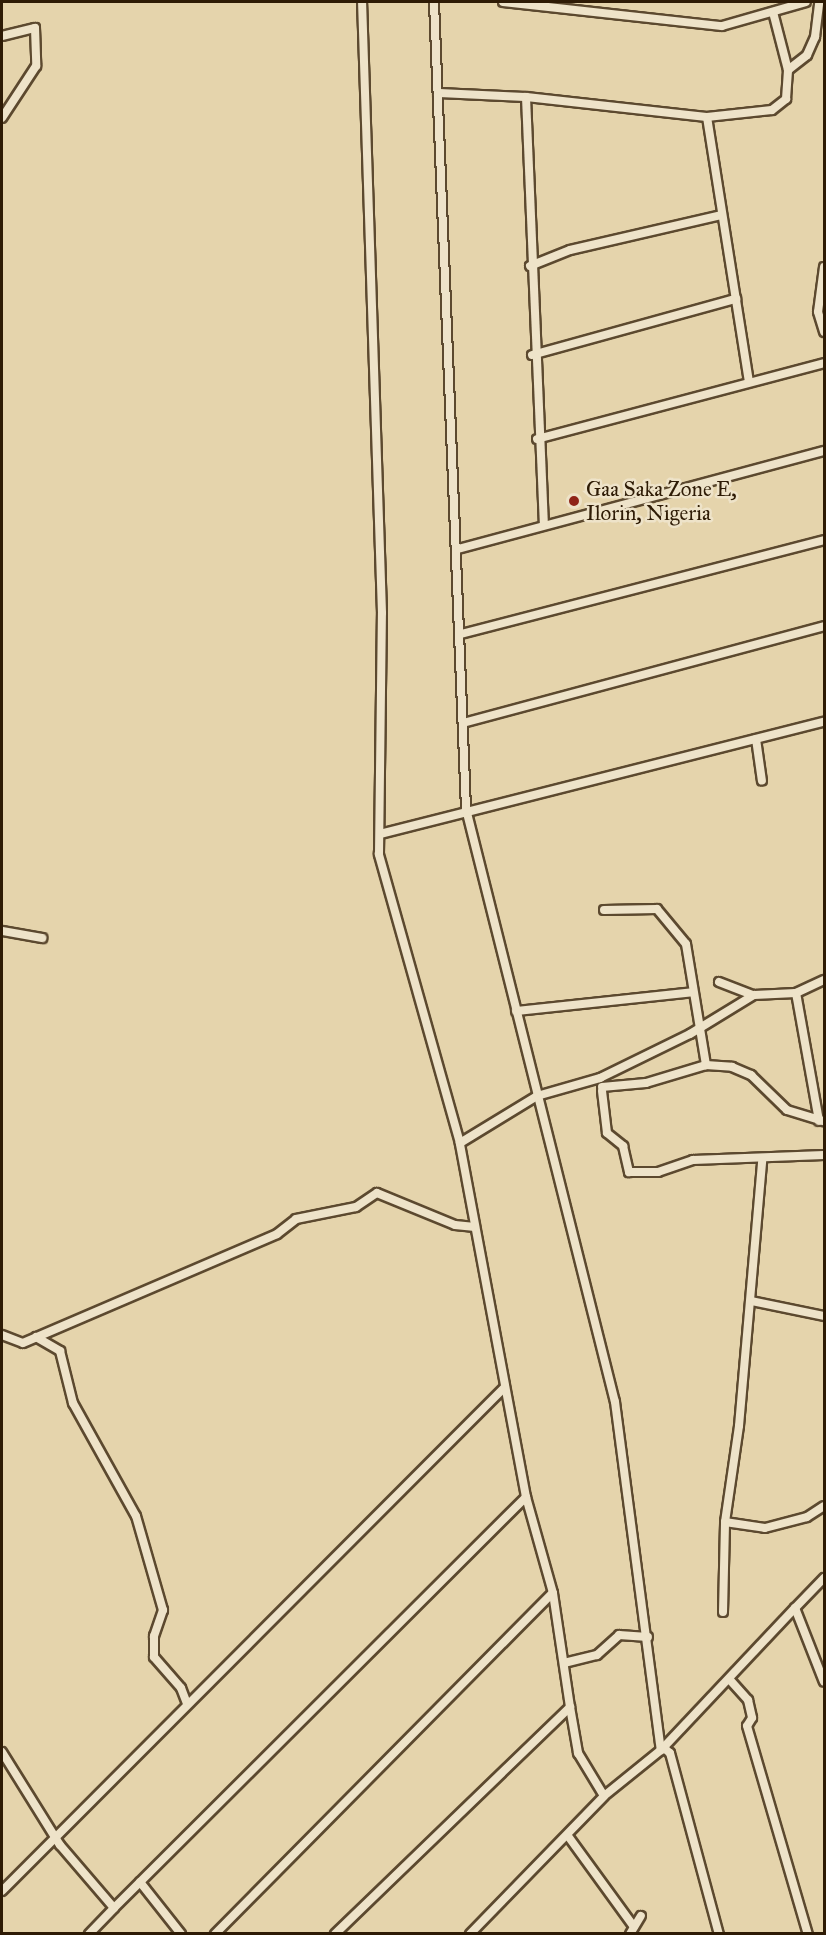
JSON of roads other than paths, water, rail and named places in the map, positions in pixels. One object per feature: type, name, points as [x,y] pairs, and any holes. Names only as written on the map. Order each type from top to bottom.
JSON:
[{"type":"street","points":[[362,2],[381,614],[379,854],[459,1143],[526,1497],[553,1593],[578,1753],[604,1796]]},
{"type":"street","points":[[434,2],[458,549],[466,809],[615,1402],[662,1749]]},
{"type":"street","points":[[503,2],[676,24],[722,26],[806,2]]},
{"type":"street","points":[[788,70],[807,55],[815,37],[819,2]]},
{"type":"street","points":[[438,93],[526,97],[707,117],[772,110],[786,99],[788,70],[772,12]]},
{"type":"street","points":[[2,36],[35,28],[36,66],[2,118]]},
{"type":"street","points":[[526,97],[532,355],[544,524]]},
{"type":"street","points":[[707,117],[749,382]]},
{"type":"street","points":[[530,266],[570,250],[722,215]]},
{"type":"street","points":[[825,267],[818,312],[825,332]]},
{"type":"street","points":[[532,355],[736,299]]},
{"type":"street","points":[[537,439],[825,363]]},
{"type":"street","points":[[458,549],[544,524],[825,451]]},
{"type":"street","points":[[461,634],[825,540]]},
{"type":"street","points":[[463,723],[825,626]]},
{"type":"street","points":[[380,834],[466,809],[825,722]]},
{"type":"street","points":[[756,739],[762,781]]},
{"type":"street","points":[[604,910],[649,907],[661,912],[688,948],[696,1028],[706,1065]]},
{"type":"street","points":[[2,931],[42,938]]},
{"type":"street","points":[[719,982],[754,995],[796,993],[825,980]]},
{"type":"street","points":[[516,1011],[693,992]]},
{"type":"street","points":[[796,993],[822,1121]]},
{"type":"street","points":[[459,1143],[537,1096],[600,1078],[754,995]]},
{"type":"street","points":[[602,1091],[615,1083],[646,1083],[706,1065],[744,1072],[782,1107],[822,1121]]},
{"type":"street","points":[[600,1078],[607,1133],[623,1146],[629,1172],[658,1172],[693,1160],[762,1161],[825,1155]]},
{"type":"street","points":[[723,1612],[725,1522],[751,1301],[762,1161]]},
{"type":"street","points":[[2,1335],[15,1343],[36,1337],[277,1234],[296,1219],[356,1208],[377,1193],[455,1225],[475,1227]]},
{"type":"street","points":[[751,1301],[825,1316]]},
{"type":"street","points":[[36,1337],[60,1351],[73,1403],[136,1516],[163,1610],[154,1657],[181,1688],[187,1704]]},
{"type":"street","points":[[2,1891],[505,1387]]},
{"type":"street","points":[[89,1934],[526,1497]]},
{"type":"street","points":[[725,1522],[765,1528],[807,1517],[825,1506]]},
{"type":"street","points":[[470,1934],[568,1836],[604,1796],[662,1749],[825,1578]]},
{"type":"street","points":[[215,1934],[553,1593]]},
{"type":"street","points":[[795,1608],[825,1682]]},
{"type":"street","points":[[564,1664],[597,1655],[619,1635],[648,1637]]},
{"type":"street","points":[[730,1680],[748,1700],[752,1718],[747,1726],[808,1934]]},
{"type":"street","points":[[335,1934],[570,1707]]},
{"type":"street","points":[[662,1749],[670,1753],[719,1934]]},
{"type":"street","points":[[2,1752],[54,1837],[114,1908]]},
{"type":"street","points":[[568,1836],[632,1931],[641,1916]]},
{"type":"street","points":[[140,1882],[181,1934]]},
{"type":"place","name":"Gaa Saka Zone E, Ilorin, Nigeria","points":[[574,501]]}]
